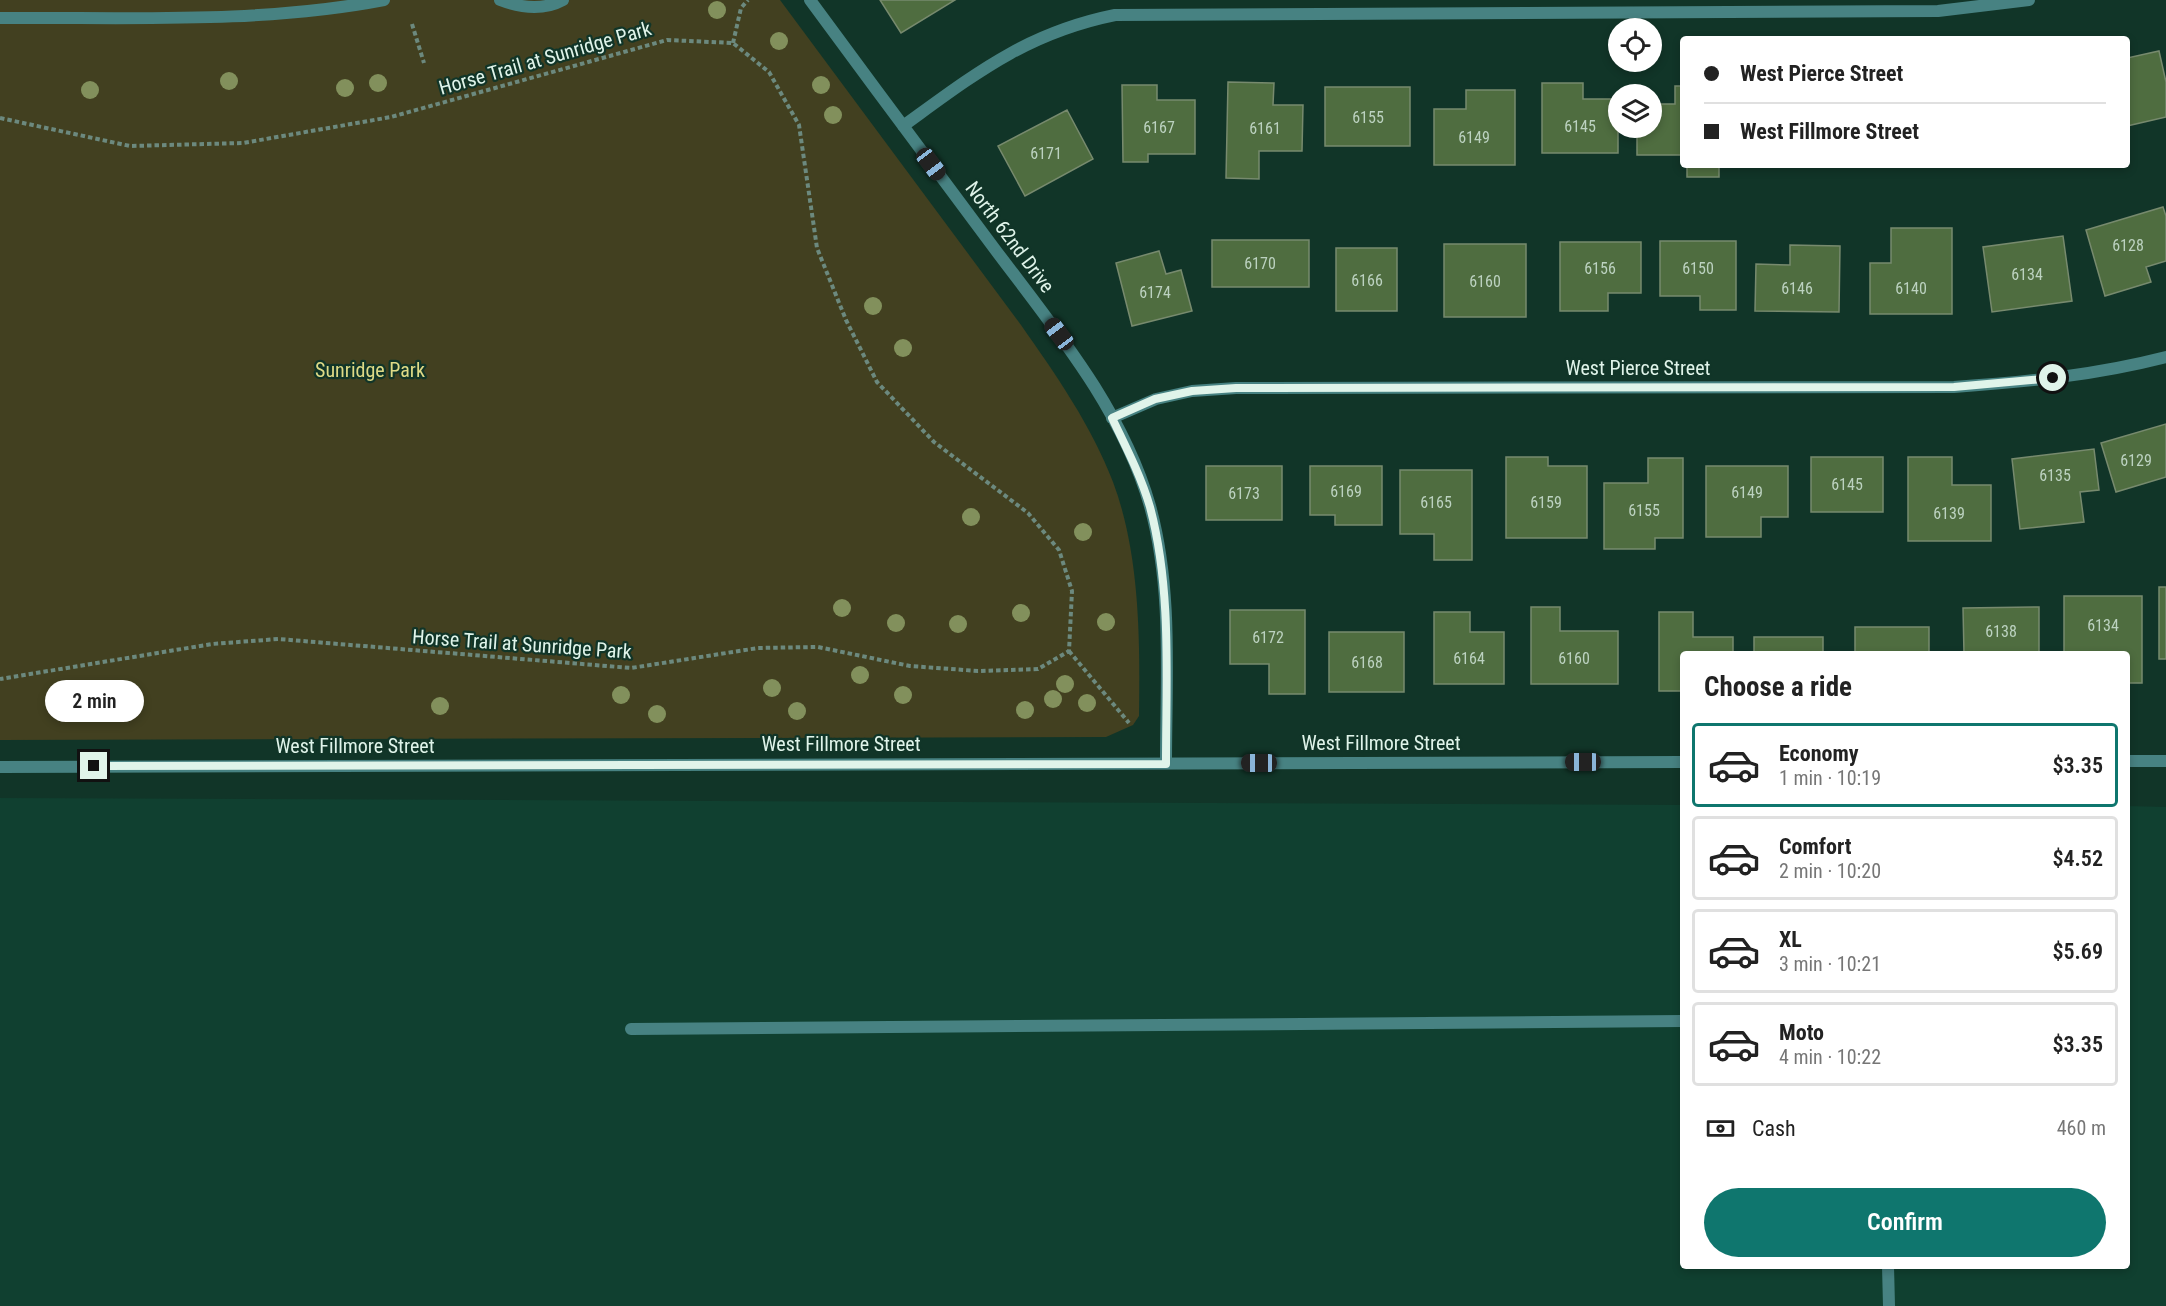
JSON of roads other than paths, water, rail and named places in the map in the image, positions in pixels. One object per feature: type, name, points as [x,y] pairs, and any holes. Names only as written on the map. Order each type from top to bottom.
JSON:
[{"type":"street","points":[[0,18],[243,16],[353,6],[384,0]]},
{"type":"street","points":[[500,0],[518,7],[537,8],[563,0]]},
{"type":"street","name":"North 62nd Drive","points":[[810,0],[1087,372],[1112,418],[1149,505],[1158,545],[1165,597],[1166,764]]},
{"type":"street","points":[[903,126],[988,65],[1015,50],[1044,35],[1080,22],[1115,15],[1938,11],[2029,0]]},
{"type":"street","name":"West Pierce Street","points":[[1112,418],[1155,399],[1192,391],[1236,388],[1954,387],[2031,382],[2120,369],[2166,357]]},
{"type":"street","points":[[2130,761],[2166,761]]},
{"type":"street","name":"West Fillmore Street","points":[[0,767],[1680,762]]},
{"type":"street","points":[[632,1029],[1680,1021]]},
{"type":"street","points":[[1888,1269],[1889,1306]]},
{"type":"park label","name":"Sunridge Park","points":[[370,370]]}]
